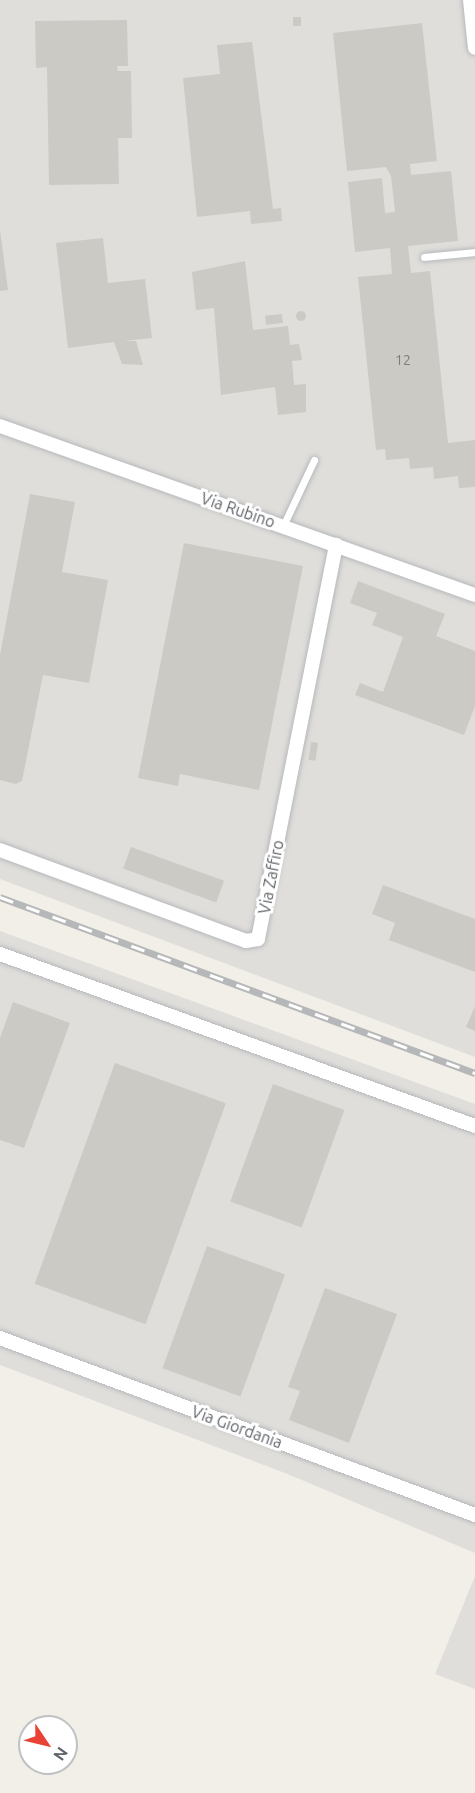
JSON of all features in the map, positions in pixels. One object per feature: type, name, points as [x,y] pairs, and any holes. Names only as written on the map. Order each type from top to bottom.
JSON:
[{"type":"street","points":[[470,0],[475,48]]},
{"type":"street","name":"Via Rubino","points":[[0,426],[475,595]]},
{"type":"street","name":"Via Zaffiro","points":[[0,850],[246,941],[258,939],[336,545]]},
{"type":"street","points":[[0,954],[475,1126]]},
{"type":"street","name":"Via Giordania","points":[[0,1338],[475,1515]]},
{"type":"lane","points":[[424,257],[475,252]]},
{"type":"lane","points":[[283,525],[314,460]]},
{"type":"shaded area","points":[[0,0],[475,0],[475,1057],[0,879]]},
{"type":"shaded area","points":[[0,931],[475,1104],[475,1553],[290,1475],[0,1365]]},
{"type":"shaded area","points":[[475,1576],[475,1689],[435,1674]]},
{"type":"building","points":[[293,17],[301,17],[301,26],[293,26]]},
{"type":"building","points":[[127,20],[128,66],[117,66],[118,71],[131,71],[132,138],[118,138],[119,184],[49,185],[47,67],[36,68],[35,21]]},
{"type":"building","points":[[422,23],[437,161],[410,164],[411,175],[451,171],[458,241],[408,246],[411,273],[430,271],[448,443],[475,440],[475,487],[459,488],[458,476],[434,479],[433,467],[410,469],[409,458],[386,460],[385,449],[376,450],[358,277],[392,274],[390,248],[355,252],[348,182],[382,178],[385,213],[395,212],[391,176],[386,167],[347,171],[333,33]]},
{"type":"building","points":[[252,42],[273,209],[281,208],[282,221],[251,224],[250,211],[197,217],[183,78],[220,74],[217,45]]},
{"type":"building","points":[[0,230],[8,290],[0,291]]},
{"type":"building","points":[[103,238],[108,283],[145,279],[152,338],[124,341],[136,341],[143,365],[122,364],[114,342],[68,348],[56,243]]},
{"type":"building","points":[[245,261],[253,330],[288,326],[290,345],[299,344],[302,360],[292,361],[294,385],[306,384],[306,412],[278,415],[275,387],[221,395],[214,308],[196,310],[192,272]]},
{"type":"building","points":[[301,311],[305,312],[305,320],[301,321],[297,320],[296,316],[297,312]]},
{"type":"building","points":[[282,314],[283,323],[266,325],[265,316]]},
{"type":"building","points":[[30,494],[75,502],[62,572],[108,580],[89,683],[43,675],[22,781],[16,784],[0,780],[0,655]]},
{"type":"building","points":[[184,543],[303,566],[259,790],[180,774],[178,786],[138,778]]},
{"type":"building","points":[[358,581],[445,614],[436,636],[475,651],[475,706],[464,735],[355,695],[360,683],[383,692],[403,637],[372,625],[377,613],[350,603]]},
{"type":"building","points":[[311,742],[318,743],[315,761],[308,760]]},
{"type":"building","points":[[131,847],[224,881],[216,902],[123,869]]},
{"type":"building","points":[[383,885],[475,919],[475,972],[389,940],[395,923],[372,914]]},
{"type":"building","points":[[13,1002],[70,1023],[24,1148],[0,1140],[0,1038]]},
{"type":"building","points":[[475,1006],[475,1031],[466,1027]]},
{"type":"building","points":[[115,1063],[226,1103],[146,1324],[35,1284]]},
{"type":"building","points":[[273,1084],[344,1110],[302,1227],[230,1201]]},
{"type":"building","points":[[207,1246],[285,1274],[241,1397],[163,1368]]},
{"type":"building","points":[[325,1288],[397,1314],[349,1443],[289,1420],[300,1391],[288,1387]]},
{"type":"railway","points":[[0,897],[475,1073]]}]
